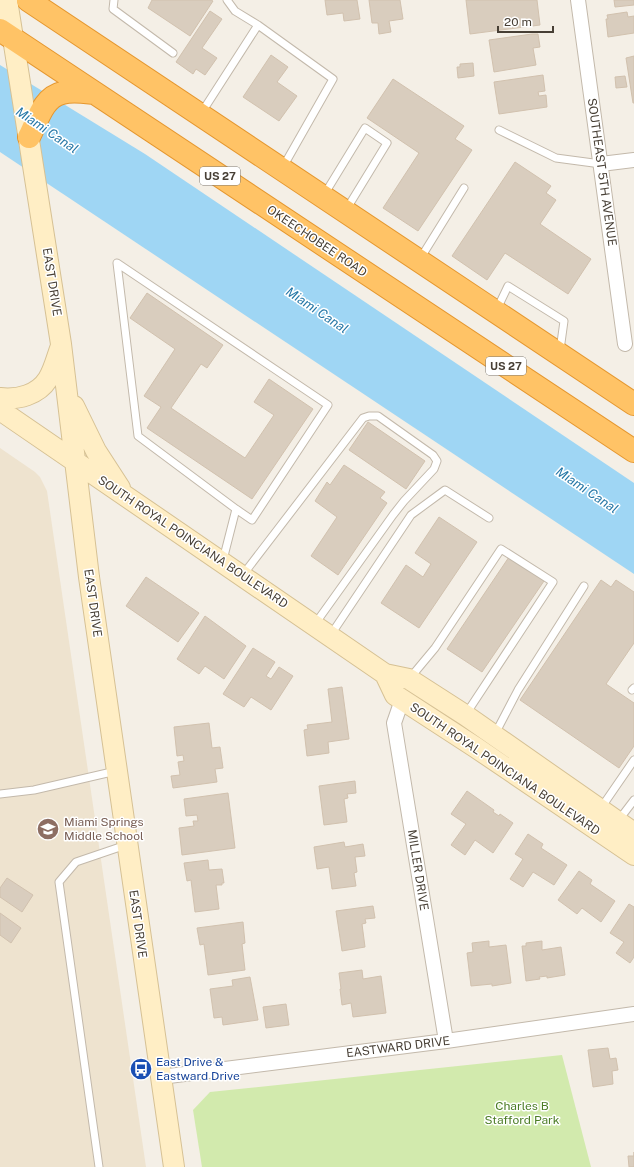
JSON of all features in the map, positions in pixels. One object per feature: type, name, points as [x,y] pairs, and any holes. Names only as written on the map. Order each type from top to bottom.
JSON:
[{"type":"highway","points":[[28,0],[634,404]]},
{"type":"highway","name":"OKEECHOBEE ROAD","points":[[7,35],[634,451]]},
{"type":"highway","points":[[29,137],[46,104],[52,98],[60,93],[94,93]]},
{"type":"highway","points":[[586,419],[634,432]]},
{"type":"street","name":"EAST DRIVE","points":[[7,0],[7,35],[18,67],[62,344],[89,578],[174,1167]]},
{"type":"street","name":"SOUTHEAST 5TH AVENUE","points":[[578,0],[602,164],[625,344]]},
{"type":"street","points":[[602,164],[634,160]]},
{"type":"street","points":[[0,398],[17,398],[28,395],[39,389],[48,379],[62,344]]},
{"type":"street","points":[[67,392],[96,451],[125,497]]},
{"type":"street","name":"SOUTH ROYAL POINCIANA BOULEVARD","points":[[0,410],[385,674],[409,679],[465,715],[634,833]]},
{"type":"street","name":"SOUTH ROYAL POINCIANA BOULEVARD","points":[[385,674],[395,695],[475,747],[634,856]]},
{"type":"street","name":"MILLER DRIVE","points":[[402,700],[394,723],[446,1041]]},
{"type":"street","name":"EASTWARD DRIVE","points":[[161,1077],[446,1041],[634,1014]]},
{"type":"lane","points":[[114,0],[113,9],[173,53]]},
{"type":"lane","points":[[228,0],[234,11],[258,25],[333,79],[282,169]]},
{"type":"lane","points":[[200,115],[258,25]]},
{"type":"lane","points":[[323,197],[365,128],[387,143],[345,211]]},
{"type":"lane","points":[[499,130],[556,158],[602,164]]},
{"type":"lane","points":[[419,260],[464,188]]},
{"type":"lane","points":[[117,263],[328,406],[252,520],[236,509],[138,436],[117,263]]},
{"type":"lane","points":[[495,311],[508,286],[564,322],[560,354]]},
{"type":"lane","points":[[242,576],[362,418],[378,416],[434,455],[437,461],[434,469],[393,515],[322,630]]},
{"type":"lane","points":[[322,630],[411,515],[445,490],[489,518]]},
{"type":"lane","points":[[222,562],[236,509]]},
{"type":"lane","points":[[409,679],[435,648],[501,549],[553,582],[465,715]]},
{"type":"lane","points":[[494,736],[518,690],[584,586]]},
{"type":"lane","points":[[600,810],[634,760]]},
{"type":"lane","points":[[0,794],[34,790],[116,771]]},
{"type":"lane","points":[[618,822],[634,800]]},
{"type":"lane","points":[[99,1167],[58,882],[76,862],[127,845]]},
{"type":"shaded area","name":"Miami Springs Middle School","points":[[0,448],[35,472],[40,477],[47,491],[146,1167],[0,1167]]},
{"type":"green space","name":"Charles B Stafford Park","points":[[562,1055],[591,1167],[202,1167],[193,1110],[210,1092]]},
{"type":"water","name":"Miami Canal","points":[[0,65],[145,154],[634,483],[634,574],[0,152]]},
{"type":"building","points":[[152,0],[213,1],[190,36],[148,8]]},
{"type":"building","points":[[325,0],[357,0],[360,19],[344,21],[343,13],[327,15]]},
{"type":"building","points":[[369,0],[400,0],[403,19],[389,21],[391,32],[379,34],[378,23],[372,23]]},
{"type":"building","points":[[466,0],[537,0],[540,25],[470,34]]},
{"type":"building","points":[[614,0],[634,0],[634,5],[615,7]]},
{"type":"building","points":[[210,11],[222,19],[202,48],[217,58],[205,75],[196,69],[193,74],[176,62]]},
{"type":"building","points":[[627,12],[628,17],[634,16],[634,33],[608,37],[607,15]]},
{"type":"building","points":[[538,34],[540,47],[533,48],[536,65],[494,72],[489,40]]},
{"type":"building","points":[[271,55],[288,67],[277,82],[297,96],[279,121],[243,97]]},
{"type":"building","points":[[634,56],[634,103],[633,103],[626,58]]},
{"type":"building","points":[[473,63],[474,76],[458,78],[457,67],[460,67],[460,64]]},
{"type":"building","points":[[543,75],[545,91],[538,92],[539,96],[546,95],[547,107],[499,114],[494,82]]},
{"type":"building","points":[[625,76],[627,87],[616,88],[615,77]]},
{"type":"building","points":[[393,79],[464,126],[455,139],[472,150],[418,231],[383,208],[419,153],[367,118]]},
{"type":"building","points":[[515,162],[551,186],[546,193],[556,200],[540,224],[591,259],[568,294],[505,253],[487,280],[452,256]]},
{"type":"building","points":[[147,293],[223,345],[207,368],[201,364],[171,408],[245,458],[274,415],[254,402],[269,379],[313,409],[252,499],[147,428],[161,407],[144,396],[175,349],[130,318]]},
{"type":"building","points":[[368,422],[425,461],[406,489],[349,450]]},
{"type":"building","points":[[344,465],[385,492],[380,498],[387,503],[338,575],[311,556],[337,517],[315,501],[327,482],[330,485]]},
{"type":"building","points":[[439,517],[477,542],[419,628],[381,603],[406,565],[423,577],[431,564],[415,553]]},
{"type":"building","points":[[509,557],[544,581],[482,672],[447,649]]},
{"type":"building","points":[[146,577],[199,613],[178,642],[126,606]]},
{"type":"building","points":[[601,580],[611,587],[616,580],[634,592],[634,643],[606,684],[634,703],[634,746],[619,768],[520,700]]},
{"type":"building","points":[[205,616],[246,646],[224,679],[205,666],[199,674],[177,659]]},
{"type":"building","points":[[253,648],[275,662],[266,676],[271,679],[279,667],[293,676],[271,710],[251,697],[244,707],[223,694]]},
{"type":"building","points":[[342,687],[349,739],[328,742],[329,753],[307,756],[304,730],[308,729],[307,725],[332,722],[328,689]]},
{"type":"building","points":[[209,723],[212,748],[220,747],[223,768],[215,769],[217,782],[173,788],[171,776],[180,775],[178,762],[184,761],[183,755],[177,756],[174,727]]},
{"type":"building","points":[[355,781],[356,793],[347,794],[348,798],[344,799],[347,822],[324,825],[319,786]]},
{"type":"building","points":[[467,791],[494,810],[493,812],[499,816],[500,814],[513,823],[493,853],[475,840],[465,855],[451,845],[466,824],[451,814]]},
{"type":"building","points":[[228,793],[235,848],[182,855],[179,828],[194,826],[193,821],[198,821],[197,815],[186,816],[184,799]]},
{"type":"building","points":[[528,834],[543,844],[541,848],[567,865],[554,885],[533,872],[523,887],[510,879],[523,859],[515,854]]},
{"type":"building","points":[[344,842],[345,847],[363,844],[365,856],[355,857],[357,872],[354,873],[356,886],[332,889],[329,867],[317,869],[314,847]]},
{"type":"building","points":[[208,860],[209,870],[222,869],[224,883],[222,883],[222,885],[216,885],[219,909],[195,912],[191,880],[187,881],[184,863]]},
{"type":"building","points":[[579,871],[592,880],[590,884],[615,901],[601,922],[582,908],[577,914],[558,900]]},
{"type":"building","points":[[7,878],[33,895],[22,912],[0,897],[0,888]]},
{"type":"building","points":[[629,904],[634,907],[634,957],[630,963],[616,953],[624,942],[610,933]]},
{"type":"building","points":[[373,906],[375,918],[365,919],[366,923],[362,924],[365,947],[342,951],[336,911]]},
{"type":"building","points":[[0,913],[21,928],[11,943],[0,935]]},
{"type":"building","points":[[243,922],[245,943],[242,944],[245,970],[208,975],[204,944],[200,945],[197,928]]},
{"type":"building","points":[[489,941],[489,947],[506,945],[511,983],[492,986],[492,984],[471,986],[467,953],[473,952],[472,943]]},
{"type":"building","points":[[542,941],[542,950],[561,947],[565,975],[547,978],[547,976],[539,977],[540,979],[526,981],[522,946],[526,946],[526,943]]},
{"type":"building","points":[[362,970],[363,979],[381,976],[386,1013],[353,1017],[351,1003],[342,1005],[339,973]]},
{"type":"building","points":[[250,977],[258,1020],[223,1025],[222,1017],[214,1018],[210,989],[233,986],[232,980]]},
{"type":"building","points":[[286,1004],[289,1025],[266,1028],[263,1007]]},
{"type":"building","points":[[608,1048],[610,1059],[616,1058],[618,1070],[612,1071],[613,1084],[593,1087],[588,1050]]},
{"type":"building","points":[[628,1156],[634,1156],[634,1167],[629,1167]]},
{"type":"place","name":"Miami Springs Middle School","points":[[48,829]]},
{"type":"place","name":"East Drive & Eastward Drive","points":[[141,1069]]}]
